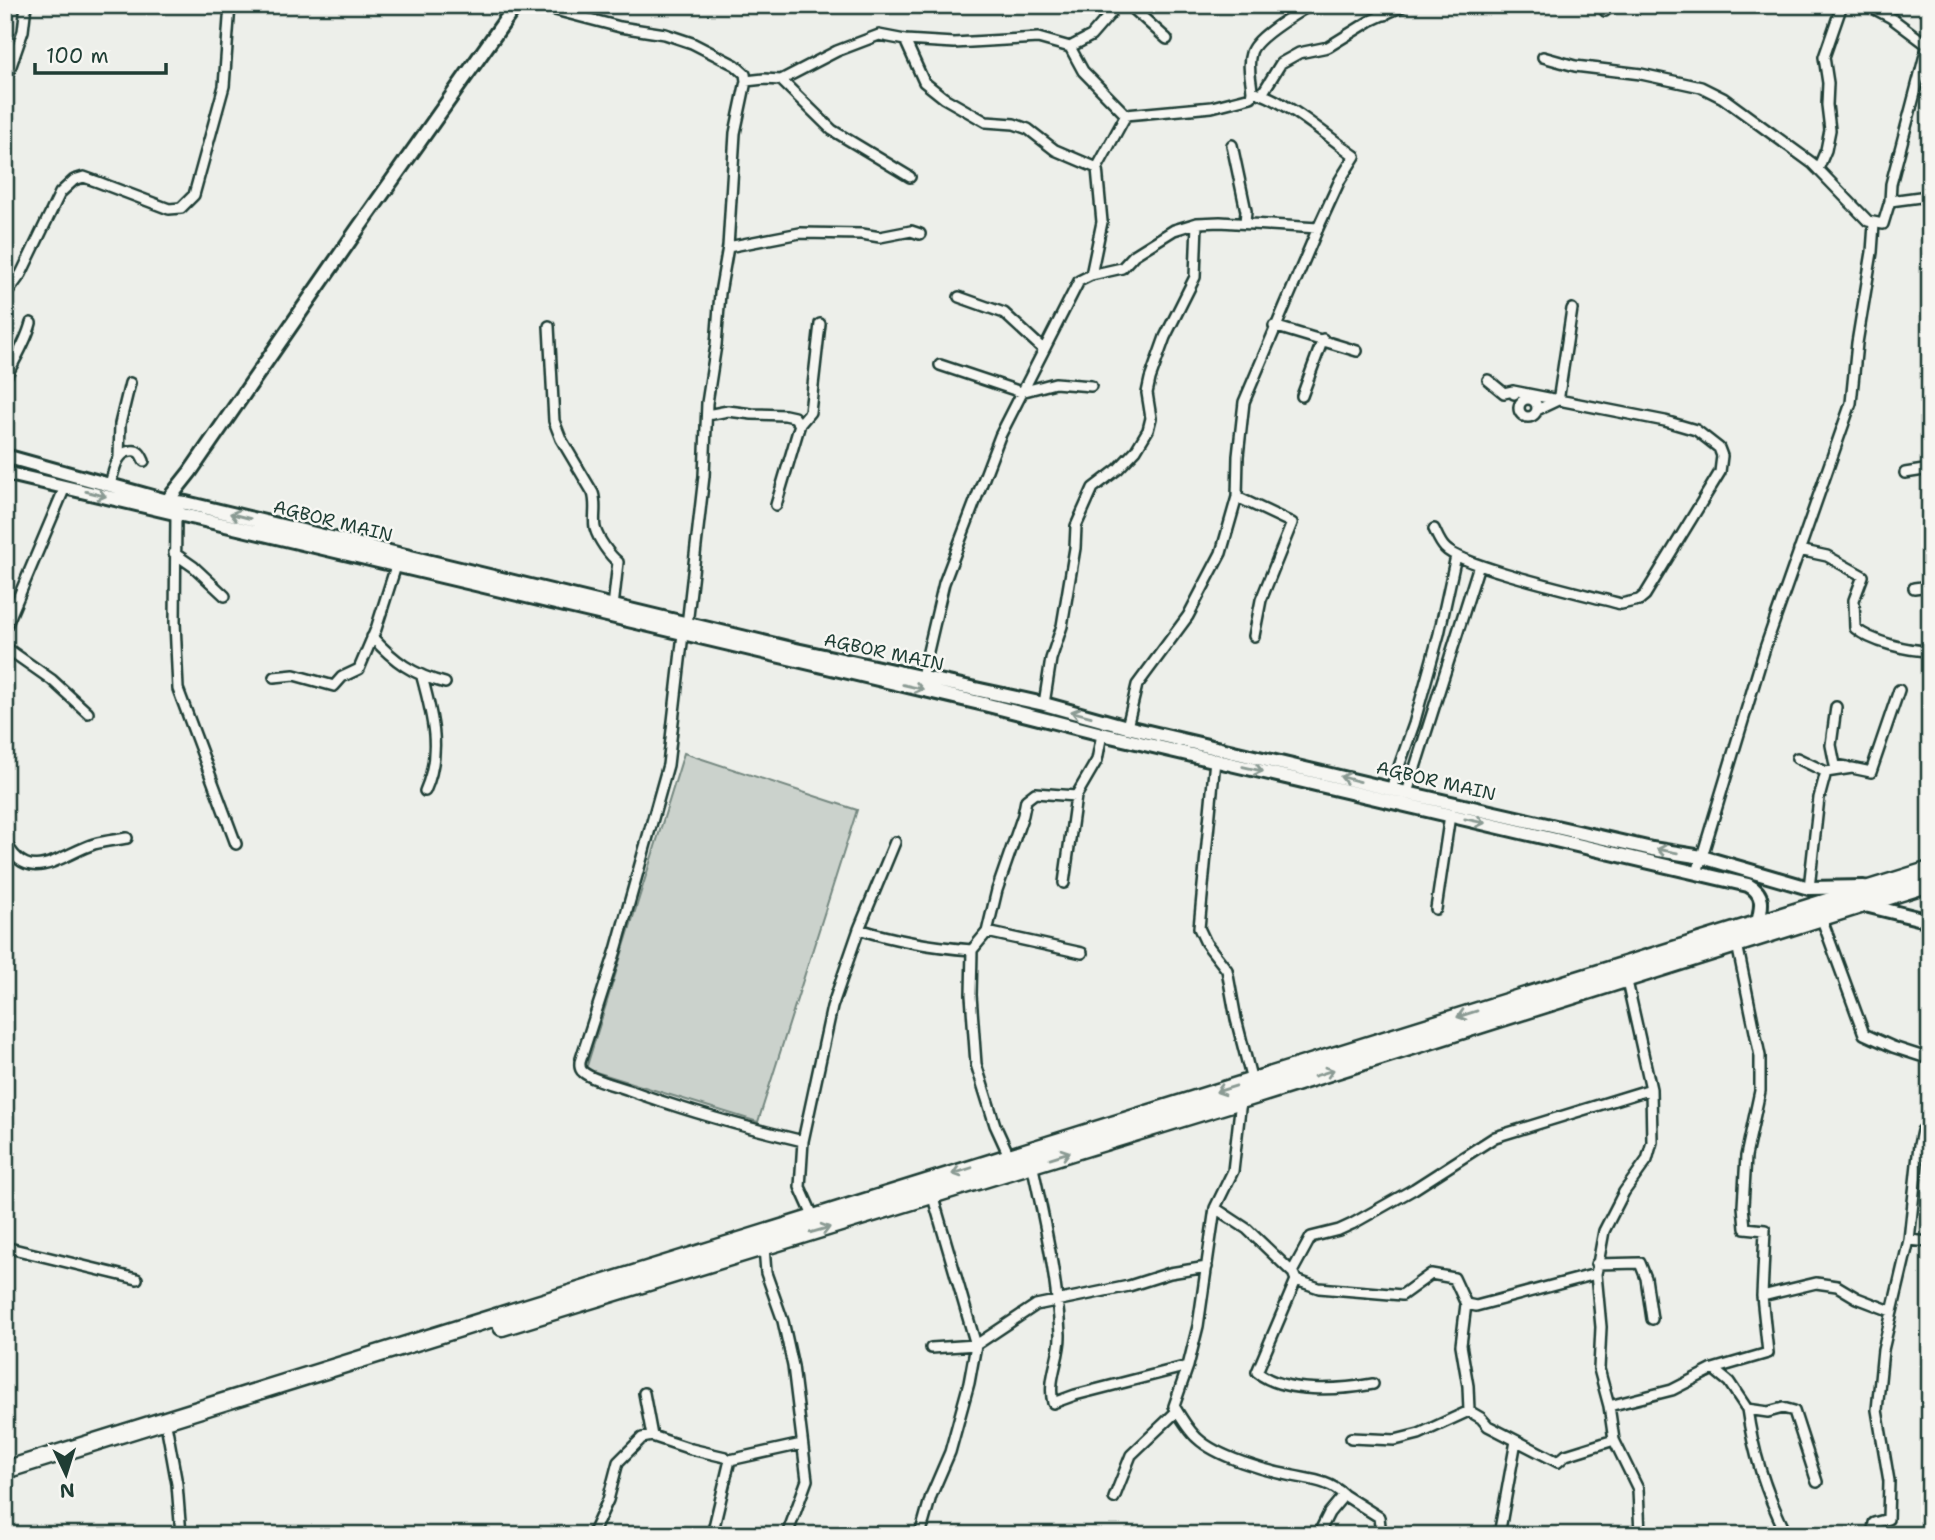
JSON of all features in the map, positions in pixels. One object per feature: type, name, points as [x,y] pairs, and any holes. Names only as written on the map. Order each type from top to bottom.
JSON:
[{"type":"highway","points":[[5,1470],[814,1218],[1012,1162],[1252,1081],[1930,870]]},
{"type":"highway","points":[[5,1481],[765,1247],[932,1194],[1012,1162],[1032,1163],[1241,1100],[1930,883]]},
{"type":"main road","points":[[167,501],[190,472],[516,5]]},
{"type":"main road","name":"AGBOR MAIN","points":[[5,456],[167,501],[186,503],[396,566],[1044,704],[1127,727],[1407,793],[1702,858],[1809,888],[1874,886]]},
{"type":"main road","name":"AGBOR MAIN","points":[[5,473],[176,515],[289,535],[613,607],[685,629],[1102,734],[1748,885],[1758,892],[1762,900],[1758,923]]},
{"type":"main road","points":[[1861,904],[1930,920]]},
{"type":"street","points":[[5,83],[23,31],[26,5]]},
{"type":"street","points":[[5,296],[21,274],[60,193],[74,180],[84,177],[169,209],[181,208],[194,195],[224,86],[230,5]]},
{"type":"street","points":[[536,5],[620,27],[665,34],[692,43],[734,65],[745,74],[746,81],[735,133],[728,247],[720,293],[707,415],[704,476],[668,765],[580,1067],[583,1072],[605,1082],[664,1103],[731,1124],[803,1141]]},
{"type":"street","points":[[746,81],[781,80],[837,51],[879,35],[905,40],[954,43],[1038,38],[1070,47],[1091,36],[1111,13],[1111,5]]},
{"type":"street","points":[[1129,5],[1167,39]]},
{"type":"street","points":[[1127,727],[1137,685],[1188,616],[1221,552],[1237,497],[1244,402],[1274,326],[1287,304],[1318,228],[1340,180],[1355,156],[1301,117],[1257,92],[1248,66],[1252,49],[1310,5]]},
{"type":"street","points":[[1374,5],[1385,15]]},
{"type":"street","points":[[1126,115],[1212,107],[1251,97],[1281,63],[1299,53],[1328,47],[1370,21],[1405,5]]},
{"type":"street","points":[[1818,169],[1830,130],[1824,57],[1842,5]]},
{"type":"street","points":[[1543,57],[1575,66],[1641,74],[1701,87],[1733,104],[1818,169],[1861,214],[1874,224],[1883,224],[1928,40],[1867,5]]},
{"type":"street","points":[[905,40],[924,82],[944,98],[986,121],[1028,128],[1055,150],[1097,168]]},
{"type":"street","points":[[1070,47],[1083,71],[1126,115]]},
{"type":"street","points":[[781,80],[832,130],[910,177]]},
{"type":"street","points":[[1091,275],[1102,222],[1097,168],[1126,115]]},
{"type":"street","points":[[1232,145],[1247,211],[1245,223]]},
{"type":"street","points":[[1890,201],[1930,198]]},
{"type":"street","points":[[922,677],[944,583],[1000,436],[1079,281],[1091,275],[1122,268],[1134,255],[1174,230],[1197,223],[1318,228]]},
{"type":"street","points":[[1044,704],[1051,659],[1062,626],[1076,526],[1093,488],[1118,469],[1148,430],[1151,418],[1147,393],[1150,379],[1165,337],[1195,277],[1197,223]]},
{"type":"street","points":[[1697,873],[1741,724],[1851,403],[1874,224]]},
{"type":"street","points":[[728,247],[800,233],[880,237],[911,231],[920,234]]},
{"type":"street","points":[[959,297],[1004,313],[1042,349]]},
{"type":"street","points":[[1513,391],[1519,405],[1523,400],[1530,400],[1535,403],[1537,410],[1556,401],[1572,309]]},
{"type":"street","points":[[5,379],[27,338],[31,323]]},
{"type":"street","points":[[776,505],[800,424],[810,412],[820,324]]},
{"type":"street","points":[[1274,326],[1357,351]]},
{"type":"street","points":[[550,327],[554,421],[561,439],[593,493],[596,503],[594,525],[597,532],[612,558],[618,562],[613,607]]},
{"type":"street","points":[[1302,396],[1323,339]]},
{"type":"street","points":[[940,365],[1021,392],[1055,383],[1091,386]]},
{"type":"street","points":[[1434,529],[1445,548],[1456,556],[1479,565],[1621,604],[1639,600],[1645,595],[1720,472],[1722,456],[1719,448],[1696,430],[1665,421],[1513,391],[1504,393],[1488,380]]},
{"type":"street","points":[[110,484],[119,457],[120,424],[130,383]]},
{"type":"street","points":[[707,415],[728,411],[785,415],[800,424]]},
{"type":"street","points":[[119,457],[134,450],[139,452],[144,461]]},
{"type":"street","points":[[1905,473],[1930,469]]},
{"type":"street","points":[[5,629],[65,487]]},
{"type":"street","points":[[1237,497],[1292,523],[1261,600],[1254,636]]},
{"type":"street","points":[[176,515],[174,553],[178,689],[236,844]]},
{"type":"street","points":[[1799,550],[1827,556],[1863,576],[1853,608],[1855,628],[1862,634],[1884,643],[1930,651]]},
{"type":"street","points":[[174,553],[225,596]]},
{"type":"street","points":[[1391,789],[1400,769],[1439,634],[1456,556]]},
{"type":"street","points":[[1407,793],[1479,565]]},
{"type":"street","points":[[274,677],[294,675],[334,686],[342,677],[359,669],[396,566]]},
{"type":"street","points":[[1914,588],[1930,586]]},
{"type":"street","points":[[372,637],[387,654],[422,677],[445,683]]},
{"type":"street","points":[[5,647],[52,680],[88,713]]},
{"type":"street","points":[[422,677],[436,745],[435,763],[425,791]]},
{"type":"street","points":[[1836,707],[1830,746],[1835,765],[1871,772],[1899,690]]},
{"type":"street","points":[[1064,883],[1076,796],[1097,760],[1102,734]]},
{"type":"street","points":[[1797,758],[1826,772],[1852,768]]},
{"type":"street","points":[[1215,760],[1199,928],[1206,943],[1227,970],[1252,1081]]},
{"type":"street","points":[[1809,888],[1819,798],[1826,772]]},
{"type":"street","points":[[1012,1162],[995,1125],[976,1064],[971,995],[972,950],[987,932],[997,890],[1026,800],[1035,793],[1076,796]]},
{"type":"street","points":[[1436,909],[1450,815]]},
{"type":"street","points":[[5,840],[11,853],[20,862],[29,864],[57,862],[92,845],[127,838]]},
{"type":"street","points":[[814,1218],[800,1187],[803,1141],[832,1007],[859,929],[895,842]]},
{"type":"street","points":[[1821,917],[1864,1034],[1893,1048],[1930,1059]]},
{"type":"street","points":[[859,929],[886,938],[972,950]]},
{"type":"street","points":[[987,932],[1082,953]]},
{"type":"street","points":[[1609,1406],[1672,1390],[1713,1369],[1768,1353],[1762,1296],[1765,1230],[1745,1228],[1743,1206],[1746,1156],[1760,1091],[1760,1056],[1737,944]]},
{"type":"street","points":[[1626,977],[1651,1089],[1652,1142],[1647,1160],[1624,1192],[1604,1231],[1596,1269],[1601,1327],[1599,1369],[1609,1406],[1614,1440],[1638,1489],[1640,1535]]},
{"type":"street","points":[[1373,1384],[1338,1390],[1306,1388],[1266,1379],[1257,1372],[1311,1237],[1352,1224],[1495,1137],[1651,1089]]},
{"type":"street","points":[[1241,1100],[1233,1171],[1215,1208],[1198,1325],[1174,1406],[1196,1438],[1213,1449],[1264,1470],[1323,1482],[1336,1488],[1379,1517],[1381,1535]]},
{"type":"street","points":[[1872,1535],[1874,1523],[1888,1519],[1889,1481],[1877,1410],[1883,1350],[1909,1240],[1919,1145],[1922,1131],[1930,1130]]},
{"type":"street","points":[[1032,1163],[1053,1262],[1060,1337],[1050,1393],[1053,1403],[1188,1366]]},
{"type":"street","points":[[919,1535],[931,1496],[950,1451],[969,1383],[976,1345],[932,1194]]},
{"type":"street","points":[[1215,1208],[1247,1229],[1294,1276],[1320,1288],[1402,1296],[1431,1274],[1454,1278],[1466,1304],[1461,1345],[1469,1411]]},
{"type":"street","points":[[1909,1240],[1930,1242]]},
{"type":"street","points":[[5,1247],[137,1279]]},
{"type":"street","points":[[765,1247],[766,1273],[783,1321],[793,1366],[807,1480],[787,1535]]},
{"type":"street","points":[[1466,1304],[1476,1306],[1596,1269],[1640,1263],[1646,1278],[1652,1319]]},
{"type":"street","points":[[931,1348],[976,1345],[1036,1305],[1129,1286],[1170,1273],[1207,1267]]},
{"type":"street","points":[[1762,1296],[1816,1283],[1838,1286],[1857,1298],[1891,1311]]},
{"type":"street","points":[[1713,1369],[1729,1382],[1747,1409],[1752,1439],[1778,1518],[1787,1535]]},
{"type":"street","points":[[644,1393],[652,1436]]},
{"type":"street","points":[[1747,1409],[1768,1412],[1783,1408],[1794,1411],[1817,1482]]},
{"type":"street","points":[[1114,1498],[1131,1455],[1177,1411]]},
{"type":"street","points":[[1351,1438],[1395,1440],[1419,1434],[1469,1411]]},
{"type":"street","points":[[1469,1411],[1488,1426],[1558,1462],[1566,1455],[1614,1440]]},
{"type":"street","points":[[167,1429],[177,1484],[181,1535]]},
{"type":"street","points":[[592,1535],[608,1500],[618,1462],[642,1438],[652,1436],[730,1460],[802,1444]]},
{"type":"street","points":[[1499,1535],[1516,1441]]},
{"type":"street","points":[[712,1535],[730,1460]]},
{"type":"street","points":[[1318,1535],[1329,1513],[1344,1494]]},
{"type":"shaded area","points":[[684,753],[857,810],[758,1122],[586,1069]]}]
